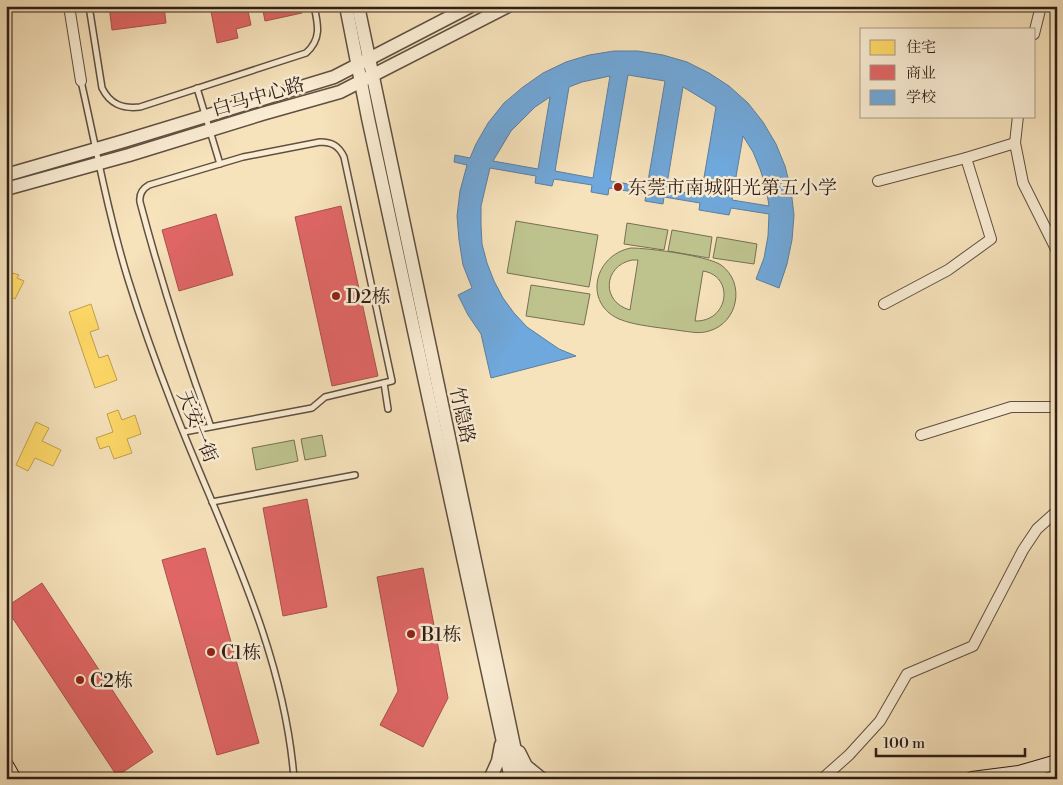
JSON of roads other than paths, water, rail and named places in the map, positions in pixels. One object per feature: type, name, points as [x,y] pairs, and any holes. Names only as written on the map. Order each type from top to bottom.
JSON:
[{"type":"main road","points":[[972,779],[1019,772],[1057,762]]},
{"type":"main road","points":[[6,766],[10,779]]},
{"type":"main road","points":[[6,766],[14,779]]},
{"type":"street","points":[[69,6],[81,80]]},
{"type":"street","points":[[346,6],[363,61]]},
{"type":"street","points":[[358,6],[363,61]]},
{"type":"street","name":"白马中心路","points":[[6,175],[334,77],[471,6]]},
{"type":"street","name":"白马中心路","points":[[6,189],[99,164],[340,92],[508,6]]},
{"type":"street","points":[[1036,28],[1041,6]]},
{"type":"street","name":"竹隐路","points":[[363,61],[508,740],[521,779]]},
{"type":"street","points":[[1018,118],[1015,143],[1023,183],[1057,252]]},
{"type":"street","points":[[878,181],[1015,143]]},
{"type":"street","points":[[884,304],[948,270],[992,239],[966,158]]},
{"type":"street","points":[[921,434],[1011,407],[1057,407]]},
{"type":"street","points":[[822,779],[849,755],[880,721],[907,674],[973,646],[1023,550],[1037,529],[1057,511]]},
{"type":"street","points":[[490,779],[508,740],[526,766],[542,779]]},
{"type":"street","name":"竹隐路","points":[[508,740],[511,779]]},
{"type":"lane","points":[[88,6],[102,88],[106,96],[113,102],[122,107],[131,108],[140,107],[306,52],[314,44],[318,32],[314,6]]},
{"type":"lane","name":"天安一街","points":[[81,80],[99,164],[128,278],[149,340],[245,583],[270,652],[284,711],[292,754],[294,779]]},
{"type":"lane","points":[[197,88],[220,164]]},
{"type":"lane","points":[[184,432],[211,427],[312,408],[325,396],[392,381],[344,157],[341,150],[328,142],[243,157],[149,185],[142,190],[140,198],[169,305],[211,427]]},
{"type":"lane","points":[[384,383],[388,408]]},
{"type":"lane","points":[[212,502],[355,475]]},
{"type":"place","name":"东莞市南城阳光第五小学","points":[[618,187]]},
{"type":"place","name":"D2栋","points":[[336,296]]},
{"type":"place","name":"B1栋","points":[[411,634]]},
{"type":"place","name":"C1栋","points":[[211,652]]},
{"type":"place","name":"C2栋","points":[[80,680]]}]
